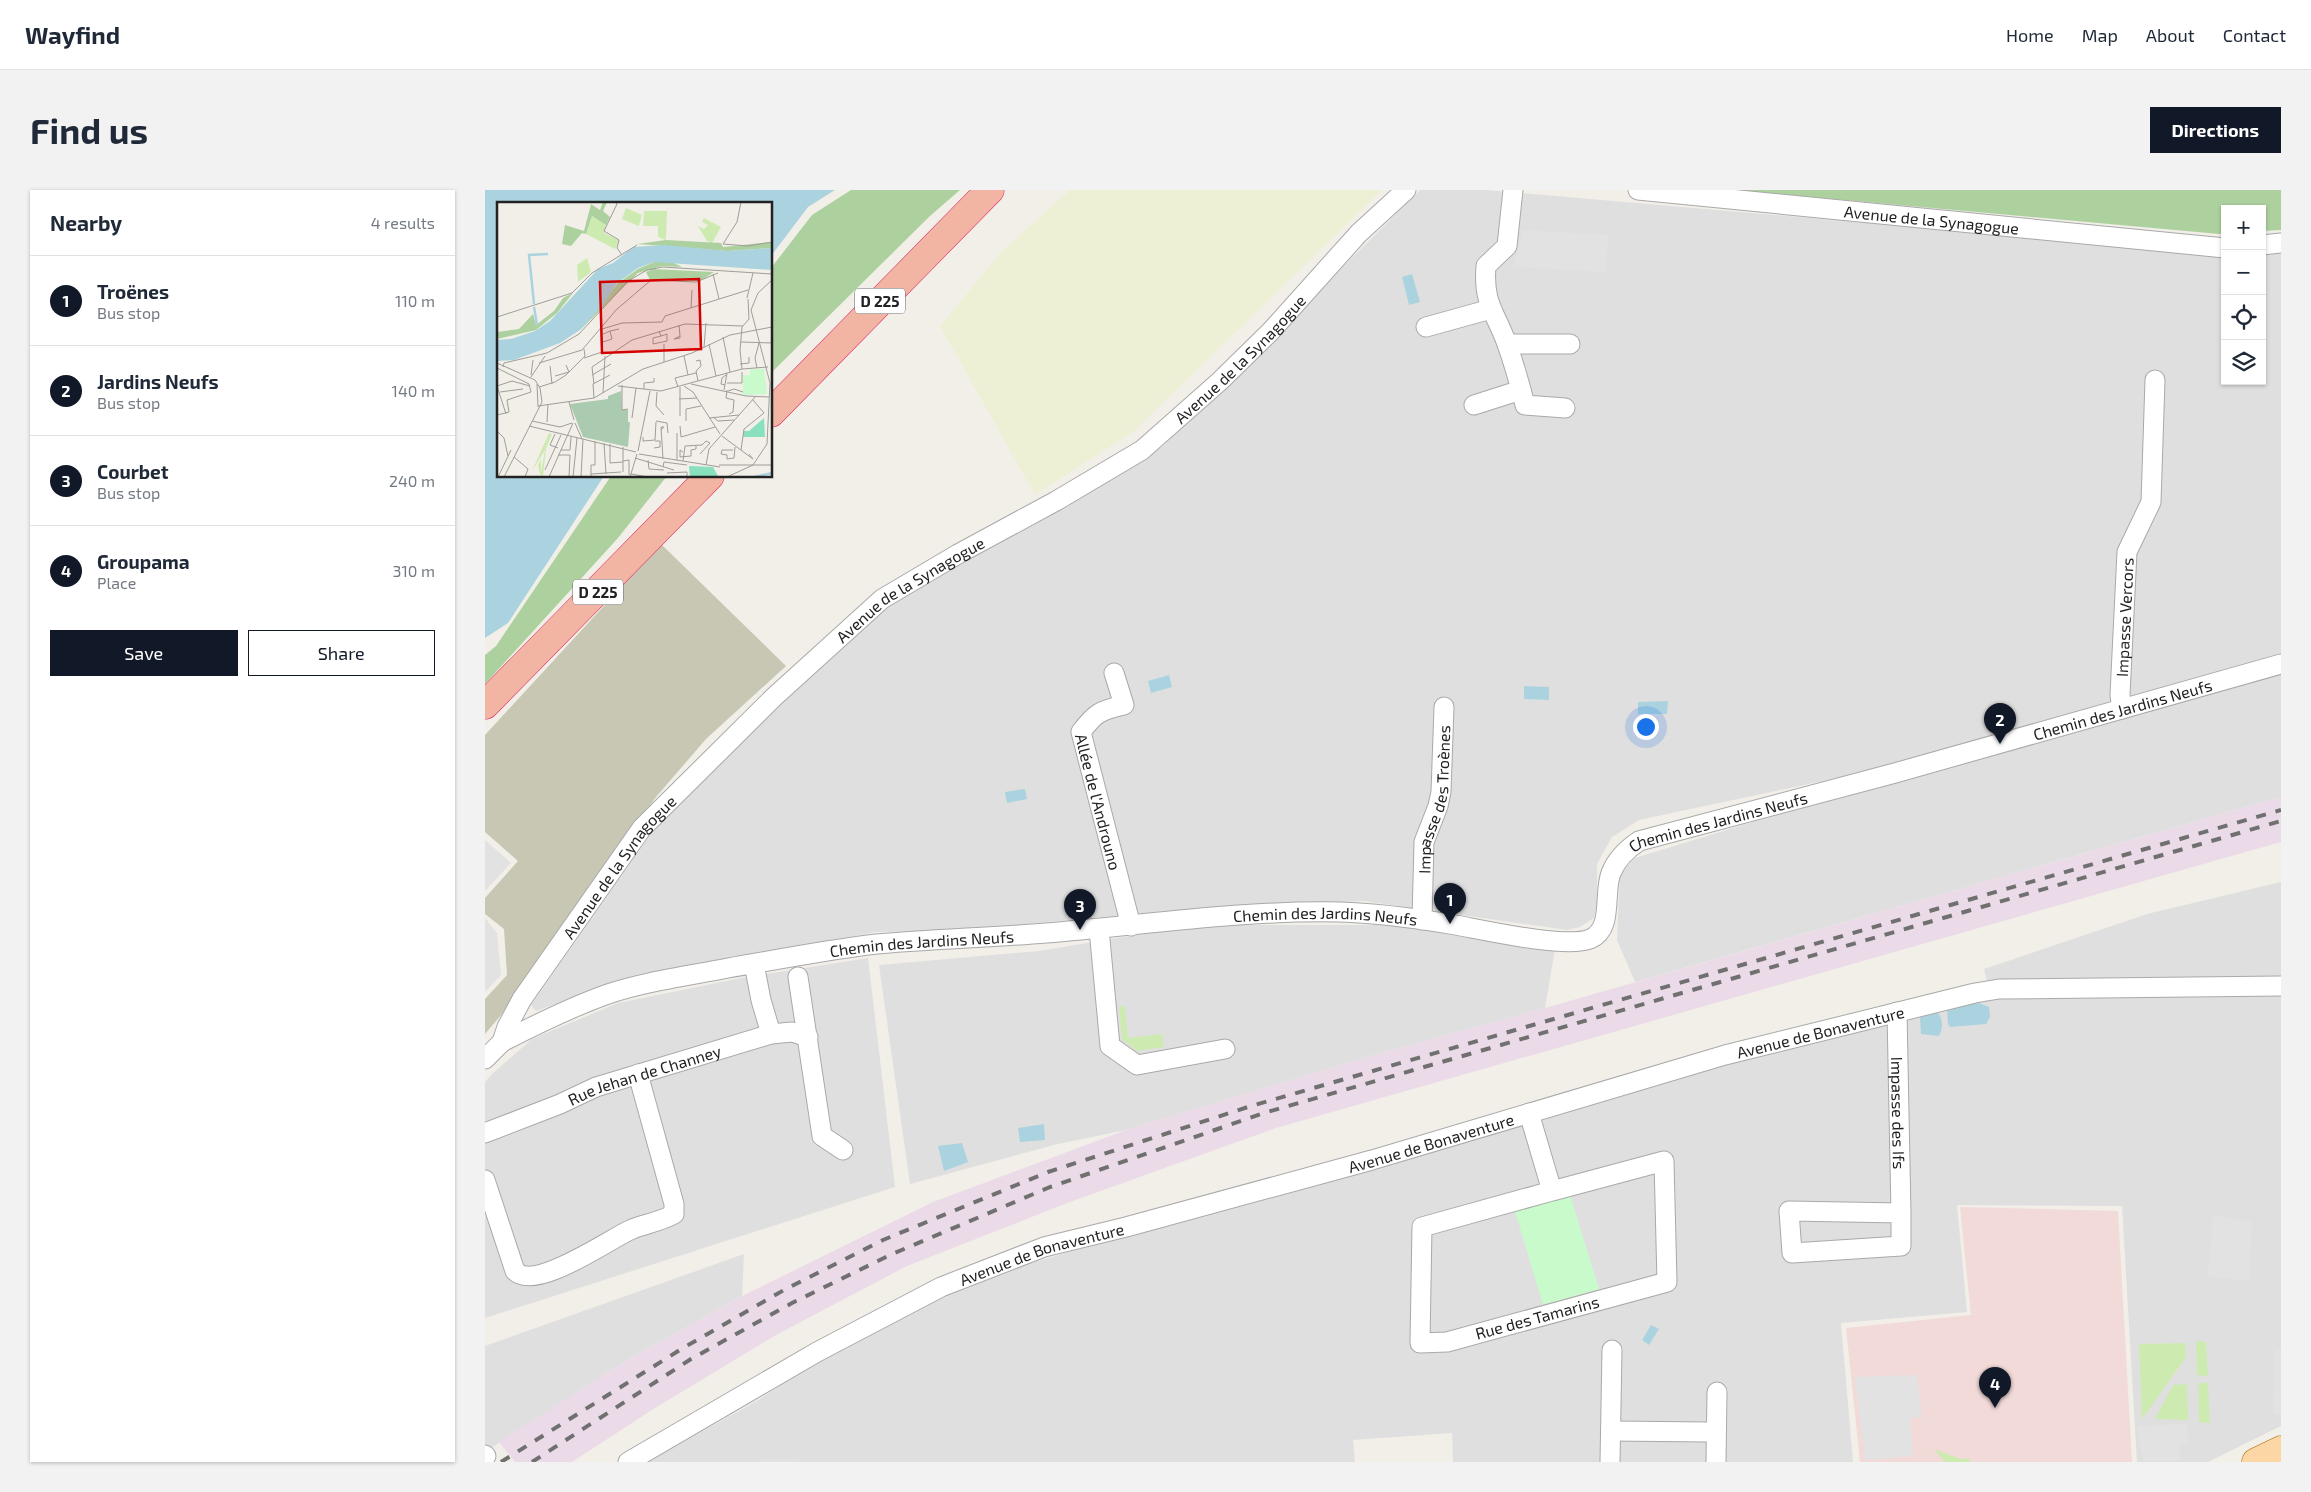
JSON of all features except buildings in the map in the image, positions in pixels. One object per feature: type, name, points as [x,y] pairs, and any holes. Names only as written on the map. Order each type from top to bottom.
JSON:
[{"type":"highway","name":"D 225","points":[[773,411],[991,190]]},
{"type":"highway","name":"D 225","points":[[485,706],[708,478]]},
{"type":"main road","points":[[2256,1462],[2281,1450]]},
{"type":"street","name":"Avenue de la Synagogue","points":[[485,1059],[502,1042],[507,1027],[522,999],[642,828],[774,697],[882,600],[958,554],[1056,501],[1142,450],[1220,381],[1271,331],[1359,233],[1406,190]]},
{"type":"street","points":[[1513,190],[1507,246],[1486,266],[1485,288],[1491,309],[1507,344],[1525,405],[1565,408]]},
{"type":"street","name":"Avenue de la Synagogue","points":[[1638,190],[2221,248]]},
{"type":"street","points":[[2266,244],[2281,243]]},
{"type":"street","points":[[1426,327],[1491,309]]},
{"type":"street","points":[[1507,344],[1570,344]]},
{"type":"street","name":"Impasse Vercors","points":[[2122,709],[2120,695],[2127,552],[2151,502],[2155,380]]},
{"type":"street","points":[[1474,405],[1521,390]]},
{"type":"street","name":"Chemin des Jardins Neufs","points":[[502,1042],[562,1012],[610,994],[671,978],[868,945],[1099,929],[1233,916],[1336,912],[1422,920],[1536,939],[1574,943],[1589,939],[1599,933],[1604,922],[1610,875],[1617,861],[1627,849],[1639,842],[1895,773],[2281,664]]},
{"type":"street","name":"Allée de l'Androuno","points":[[1114,673],[1124,705],[1102,710],[1091,718],[1081,732],[1131,926]]},
{"type":"street","name":"Impasse des Troènes","points":[[1422,920],[1424,842],[1438,806],[1441,792],[1444,707]]},
{"type":"street","points":[[1099,929],[1110,1046],[1137,1065],[1225,1049]]},
{"type":"street","points":[[754,964],[761,1000],[771,1034]]},
{"type":"street","points":[[798,977],[822,1136],[843,1150]]},
{"type":"street","name":"Avenue de Bonaventure","points":[[628,1462],[817,1352],[941,1287],[1043,1247],[1126,1227],[1335,1170],[1725,1054],[1999,989],[2281,986]]},
{"type":"street","name":"Impasse des Ifs","points":[[1897,1012],[1901,1213],[1901,1246],[1792,1253],[1789,1211],[1901,1213]]},
{"type":"street","name":"Rue Jehan de Channey","points":[[485,1133],[560,1104],[596,1087],[771,1034],[792,1032],[808,1037]]},
{"type":"street","points":[[485,1180],[515,1271],[519,1276],[530,1277],[569,1265],[625,1233],[674,1214],[674,1204],[638,1074]]},
{"type":"street","points":[[1529,1113],[1552,1191]]},
{"type":"street","name":"Rue des Tamarins","points":[[1664,1161],[1667,1282],[1447,1342],[1420,1343],[1422,1227],[1552,1191],[1664,1161]]},
{"type":"street","points":[[1610,1462],[1612,1350]]},
{"type":"street","points":[[1716,1462],[1717,1392]]},
{"type":"street","points":[[1611,1431],[1709,1432]]},
{"type":"shaded area","points":[[1070,190],[1382,190],[1134,431],[1035,495],[940,326],[1002,251]]},
{"type":"shaded area","points":[[1420,190],[1485,190],[2221,254],[2221,385],[2266,385],[2266,253],[2281,251],[2281,657],[1941,753],[1837,778],[1639,820],[1612,837],[1597,864],[1597,903],[1594,918],[1580,927],[1567,930],[1364,901],[1189,909],[950,931],[876,932],[635,975],[536,1011],[531,1005],[653,831],[809,670],[899,595],[1162,447]]},
{"type":"shaded area","points":[[1523,230],[1608,235],[1606,272],[1513,267]]},
{"type":"shaded area","points":[[661,544],[786,666],[706,739],[656,797],[501,1015],[485,1034],[485,999],[507,975],[504,929],[485,914],[485,898],[518,861],[485,832],[485,735]]},
{"type":"shaded area","points":[[2281,672],[2281,797],[1635,982],[1617,940],[1620,874],[1635,858],[1890,780]]},
{"type":"shaded area","points":[[2281,797],[2281,842],[1276,1128],[1070,1202],[907,1266],[776,1335],[655,1408],[572,1462],[515,1462],[499,1442],[624,1362],[742,1296],[933,1202],[1126,1130],[1371,1056]]},
{"type":"shaded area","points":[[485,840],[511,863],[485,891]]},
{"type":"shaded area","points":[[2281,882],[2281,978],[1987,981],[1984,969],[2147,914]]},
{"type":"shaded area","points":[[485,918],[497,933],[501,975],[485,992]]},
{"type":"shaded area","points":[[1196,925],[1400,925],[1555,949],[1545,1008],[1371,1056],[1126,1130],[1058,1144],[910,1184],[879,965],[1039,951]]},
{"type":"shaded area","points":[[868,958],[895,1187],[485,1318],[485,1082],[492,1074],[532,1039],[618,1003],[741,978]]},
{"type":"shaded area","points":[[2281,994],[2281,1426],[2208,1462],[2137,1462],[2122,1206],[1957,1205],[1967,1312],[1841,1323],[1853,1462],[1453,1462],[1452,1433],[1353,1440],[1355,1462],[647,1462],[755,1402],[842,1346],[954,1285],[1062,1254],[1358,1174],[1747,1059],[1983,999]]},
{"type":"shaded area","points":[[1960,1207],[2118,1211],[2132,1462],[1860,1462],[1846,1328],[1971,1315]]},
{"type":"shaded area","points":[[2213,1215],[2252,1222],[2249,1281],[2208,1276]]},
{"type":"shaded area","points":[[744,1254],[742,1296],[624,1362],[485,1452],[485,1346]]},
{"type":"shaded area","points":[[2274,1349],[2281,1349],[2281,1414],[2273,1415]]},
{"type":"shaded area","points":[[1917,1375],[1922,1417],[1910,1418],[1913,1456],[1865,1460],[1855,1377]]},
{"type":"shaded area","points":[[2187,1424],[2188,1443],[2179,1443],[2181,1461],[2143,1461],[2137,1426]]},
{"type":"shaded area","points":[[798,1459],[798,1462],[760,1462],[760,1460]]},
{"type":"green space","points":[[851,190],[960,190],[930,216],[773,371],[773,265],[812,215]]},
{"type":"green space","points":[[1735,190],[2281,190],[2281,230],[2266,231],[2266,205],[2221,205],[2221,234]]},
{"type":"green space","points":[[610,478],[665,478],[618,538],[485,684],[485,655],[496,646]]},
{"type":"green space","points":[[1125,1006],[1128,1038],[1162,1034],[1164,1047],[1137,1051],[1122,1039],[1119,1007]]},
{"type":"green space","points":[[1570,1195],[1599,1289],[1543,1305],[1515,1211]]},
{"type":"green space","points":[[2196,1341],[2206,1342],[2208,1376],[2197,1375]]},
{"type":"green space","points":[[2185,1343],[2186,1357],[2142,1419],[2139,1344]]},
{"type":"green space","points":[[2198,1383],[2208,1383],[2210,1423],[2199,1422]]},
{"type":"green space","points":[[2187,1384],[2188,1420],[2155,1419],[2173,1385]]},
{"type":"green space","points":[[1934,1449],[1961,1459],[1970,1459],[1969,1462],[1945,1462]]},
{"type":"water","points":[[485,190],[835,190],[808,207],[773,253],[773,202],[497,202],[497,478],[603,478],[508,623],[485,638]]},
{"type":"water","points":[[1412,274],[1420,302],[1409,305],[1402,277]]},
{"type":"water","points":[[1169,675],[1172,687],[1151,693],[1148,681]]},
{"type":"water","points":[[1524,686],[1549,687],[1549,700],[1524,699]]},
{"type":"water","points":[[1668,701],[1667,714],[1638,714],[1638,702]]},
{"type":"water","points":[[1025,789],[1027,799],[1007,803],[1005,792]]},
{"type":"water","points":[[1979,1003],[1989,1007],[1990,1017],[1986,1024],[1950,1027],[1947,1010]]},
{"type":"water","points":[[1938,1013],[1942,1024],[1939,1036],[1921,1034],[1920,1017]]},
{"type":"water","points":[[1044,1124],[1045,1140],[1020,1142],[1018,1128]]},
{"type":"water","points":[[962,1143],[968,1162],[944,1171],[938,1146]]},
{"type":"water","points":[[1651,1325],[1659,1329],[1649,1345],[1642,1340]]},
{"type":"railway","points":[[501,1462],[683,1348],[784,1290],[883,1240],[1048,1172],[1251,1106],[2281,810]]},
{"type":"railway","points":[[532,1462],[691,1359],[792,1303],[890,1255],[1050,1187],[1264,1113],[2281,821]]},
{"type":"place","name":"Jardins Neufs","points":[[2000,744]]},
{"type":"place","name":"Troënes","points":[[1450,924]]},
{"type":"place","name":"Courbet","points":[[1080,930]]},
{"type":"place","name":"Groupama","points":[[1995,1408]]}]
